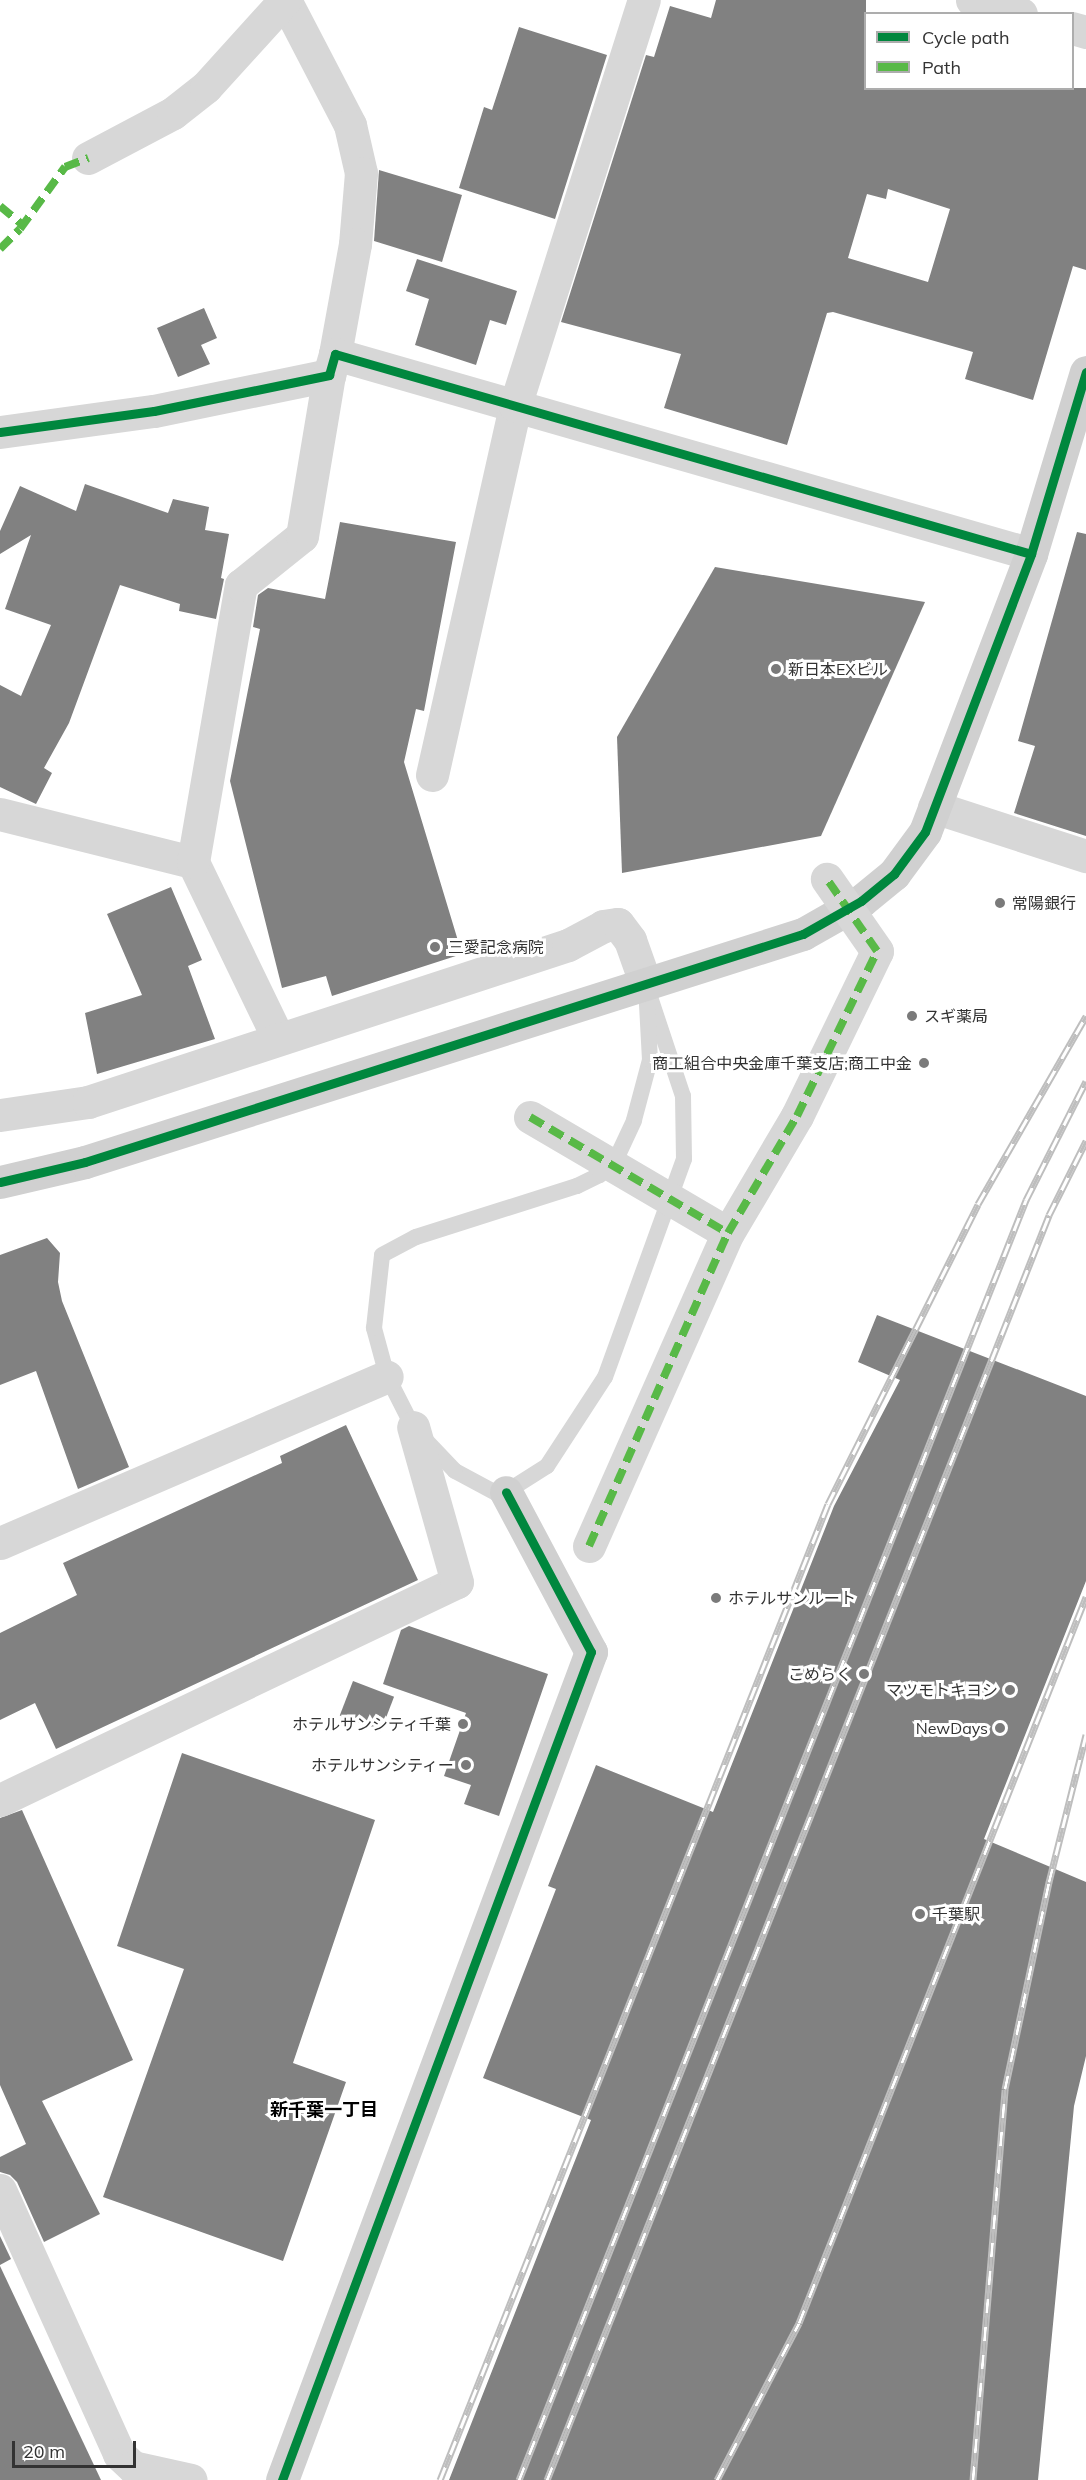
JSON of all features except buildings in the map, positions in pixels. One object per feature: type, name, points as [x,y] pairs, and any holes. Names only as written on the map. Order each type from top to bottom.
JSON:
[{"type":"street","points":[[88,158],[173,113],[206,87],[285,0],[350,124],[362,173],[355,244],[302,536],[241,585],[193,862],[278,1038]]},
{"type":"street","points":[[432,775],[515,406],[644,0]]},
{"type":"street","points":[[972,0],[1014,12]]},
{"type":"street","points":[[0,432],[154,411],[332,364],[515,406],[1031,554]]},
{"type":"street","points":[[0,1182],[85,1162],[803,934],[861,901],[894,874],[925,832],[1031,554],[1086,372]]},
{"type":"street","points":[[934,807],[1086,856]]},
{"type":"street","points":[[0,814],[193,862]]},
{"type":"street","points":[[589,1546],[728,1233],[797,1116],[876,951],[827,879]]},
{"type":"street","points":[[0,1115],[88,1102],[568,945],[603,926],[618,924],[630,940],[646,985]]},
{"type":"street","points":[[530,1118],[728,1233]]},
{"type":"street","points":[[0,1543],[387,1376]]},
{"type":"street","points":[[0,1800],[457,1582],[413,1427]]},
{"type":"street","points":[[282,2480],[591,1652],[506,1492]]},
{"type":"street","points":[[0,2190],[119,2454],[133,2467],[191,2480]]},
{"type":"lane","points":[[646,985],[682,1096],[684,1159],[605,1377],[547,1466],[506,1492],[496,1493],[455,1471],[413,1427],[387,1376],[374,1328],[382,1255],[416,1237],[577,1186],[600,1175],[618,1155],[634,1120],[650,1060],[646,985]]},
{"type":"railway","points":[[440,2480],[828,1504],[978,1204],[1086,1016]]},
{"type":"railway","points":[[519,2480],[1026,1200],[1086,1081]]},
{"type":"railway","points":[[547,2480],[1049,1215],[1086,1141]]},
{"type":"railway","points":[[717,2480],[799,2323],[1086,1597]]},
{"type":"railway","points":[[973,2480],[1005,2089],[1049,1882],[1086,1735]]},
{"type":"marked path","points":[[0,249],[20,229],[65,167],[88,158]]},
{"type":"marked path","points":[[0,206],[23,225]]},
{"type":"marked path","points":[[530,1117],[728,1233],[797,1116],[877,951],[827,879]]},
{"type":"marked path","points":[[589,1546],[728,1233]]},
{"type":"cycle path","points":[[0,432],[154,411],[329,375],[335,354],[1031,554]]},
{"type":"cycle path","points":[[0,1182],[85,1162],[803,934],[861,901],[894,874],[925,832],[1031,554],[1086,372]]},
{"type":"cycle path","points":[[282,2480],[591,1652],[506,1492]]},
{"type":"place","name":"新日本EXビル","points":[[776,669]]},
{"type":"place","name":"常陽銀行","points":[[1000,903]]},
{"type":"place","name":"三愛記念病院","points":[[435,947]]},
{"type":"place","name":"スギ薬局","points":[[912,1016]]},
{"type":"place","name":"商工組合中央金庫千葉支店;商工中金","points":[[924,1063]]},
{"type":"place","name":"ホテルサンルート","points":[[716,1598]]},
{"type":"place","name":"こめらく","points":[[864,1674]]},
{"type":"place","name":"マツモトキヨシ","points":[[1010,1690]]},
{"type":"place","name":"ホテルサンシティ千葉","points":[[463,1724]]},
{"type":"place","name":"NewDays","points":[[1000,1728]]},
{"type":"place","name":"ホテルサンシティー","points":[[466,1765]]},
{"type":"place","name":"千葉駅","points":[[920,1914]]},
{"type":"district","name":"新千葉一丁目","points":[[324,2110]]}]
